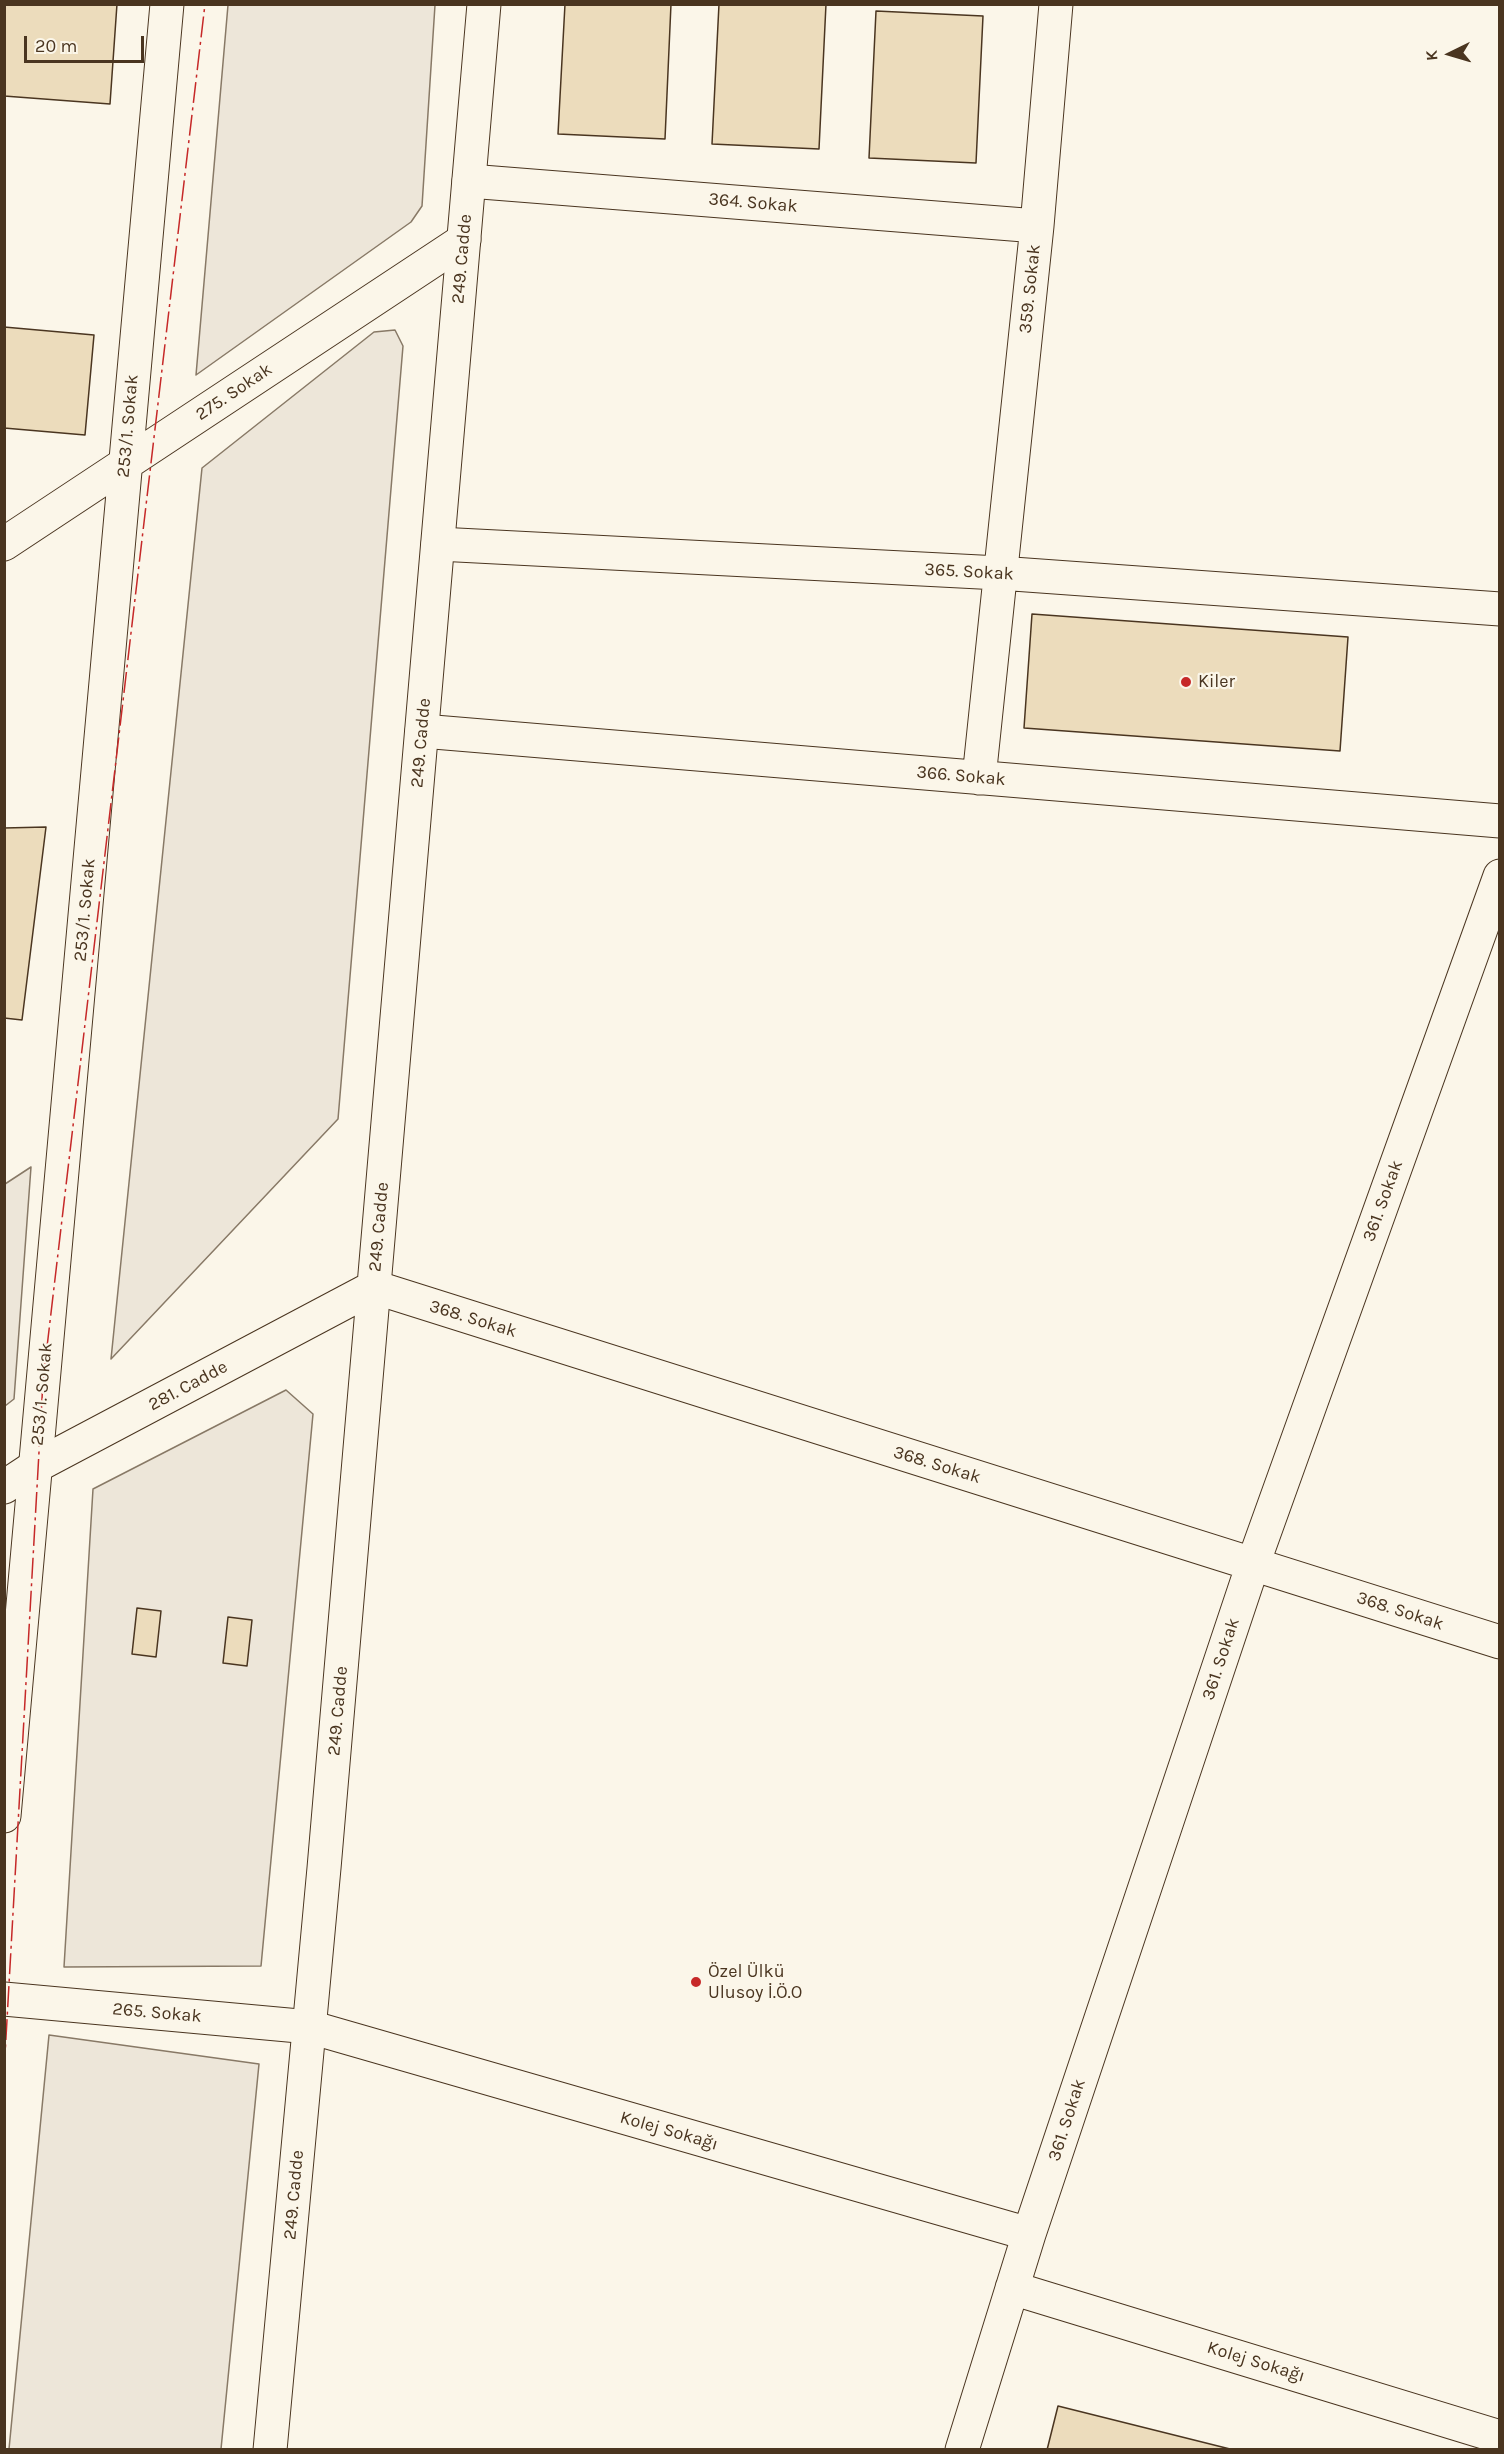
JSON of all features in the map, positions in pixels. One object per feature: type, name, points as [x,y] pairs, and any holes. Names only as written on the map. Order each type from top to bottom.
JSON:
[{"type":"street","name":"253/1. Sokak","points":[[4,1816],[167,4]]},
{"type":"street","name":"249. Cadde","points":[[270,2450],[310,2027],[484,4]]},
{"type":"street","name":"359. Sokak","points":[[979,778],[1036,226],[1056,4]]},
{"type":"street","name":"364. Sokak","points":[[469,181],[1036,226]]},
{"type":"street","name":"275. Sokak","points":[[4,544],[464,240]]},
{"type":"street","name":"365. Sokak","points":[[438,544],[999,573],[1500,609]]},
{"type":"street","name":"366. Sokak","points":[[422,731],[1500,821]]},
{"type":"street","name":"361. Sokak","points":[[962,2450],[1029,2234],[1252,1564],[1500,876]]},
{"type":"street","name":"281. Cadde","points":[[4,1487],[36,1466],[374,1287]]},
{"type":"street","name":"368. Sokak","points":[[374,1287],[1500,1642]]},
{"type":"street","name":"265. Sokak","points":[[4,1999],[310,2027]]},
{"type":"street","name":"Kolej Sokağı","points":[[310,2027],[1029,2234]]},
{"type":"street","name":"Kolej Sokağı","points":[[1012,2288],[1500,2437]]},
{"type":"shaded area","points":[[228,5],[435,5],[422,206],[411,222],[196,375]]},
{"type":"shaded area","points":[[395,330],[403,346],[338,1119],[111,1359],[202,468],[374,332]]},
{"type":"shaded area","points":[[31,1167],[14,1399],[5,1406],[5,1184]]},
{"type":"shaded area","points":[[286,1390],[313,1414],[261,1966],[64,1967],[93,1489]]},
{"type":"shaded area","points":[[49,2035],[259,2064],[221,2449],[9,2449]]},
{"type":"building","points":[[4,4],[117,4],[110,104],[4,96]]},
{"type":"building","points":[[565,4],[671,4],[665,139],[558,134]]},
{"type":"building","points":[[719,4],[826,4],[819,149],[712,144]]},
{"type":"building","points":[[876,11],[983,16],[976,163],[869,158]]},
{"type":"building","points":[[4,327],[94,335],[85,435],[4,428]]},
{"type":"building","name":"Kiler","points":[[1032,614],[1348,637],[1340,751],[1024,728]]},
{"type":"building","points":[[46,827],[22,1020],[4,1018],[4,828]]},
{"type":"building","points":[[137,1608],[161,1611],[156,1657],[132,1654]]},
{"type":"building","points":[[228,1617],[252,1620],[247,1666],[223,1663]]},
{"type":"building","points":[[1058,2406],[1234,2450],[1047,2450]]},
{"type":"power","points":[[4,2073],[43,1381],[205,4]]},
{"type":"place","name":"Kiler","points":[[1186,682]]},
{"type":"place","name":"Özel Ülkü Ulusoy İ.Ö.O","points":[[696,1982]]}]
